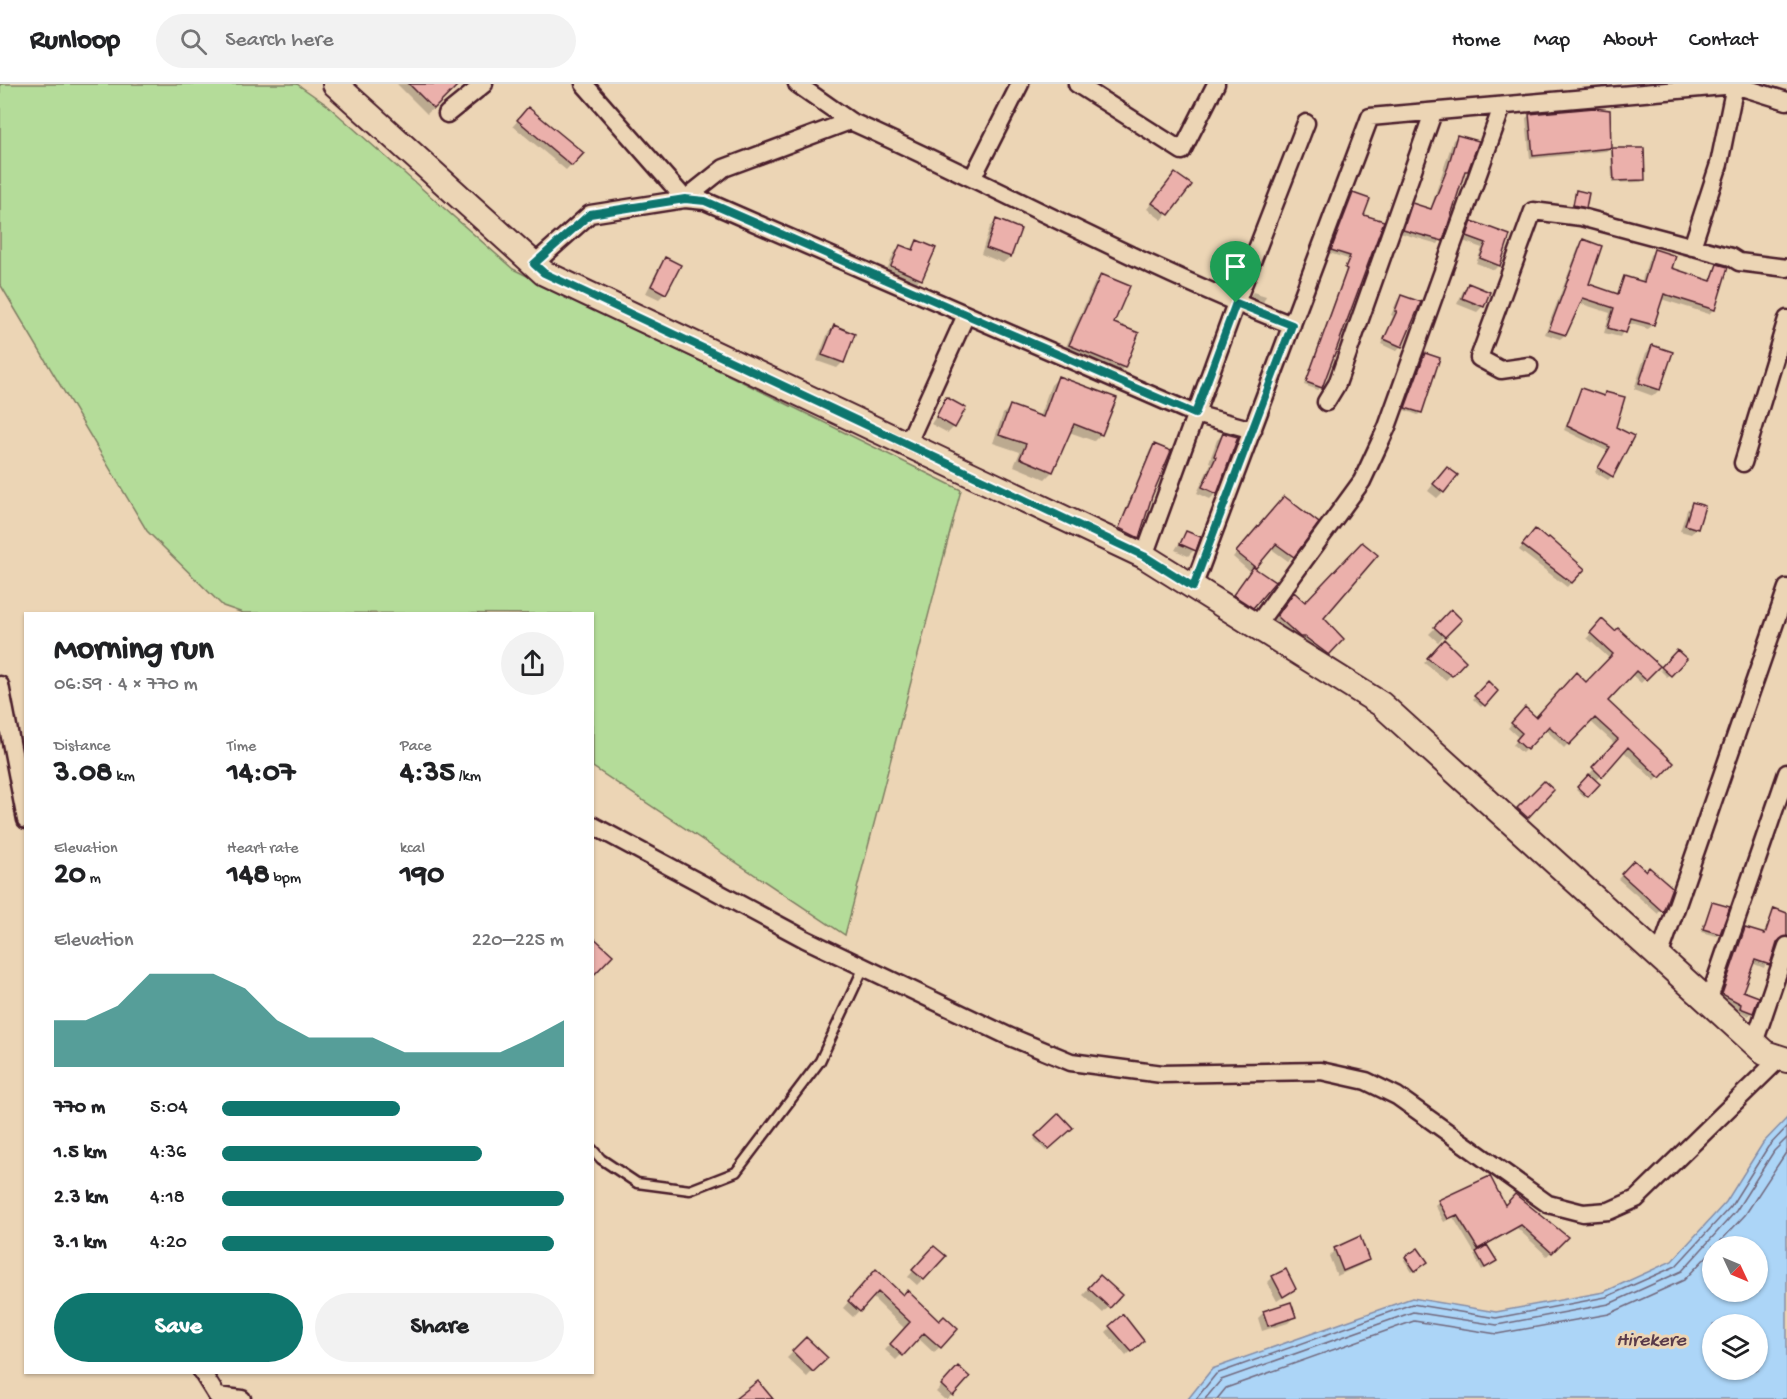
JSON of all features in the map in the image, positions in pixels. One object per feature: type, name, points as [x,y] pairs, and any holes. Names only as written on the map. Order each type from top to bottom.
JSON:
[{"type":"street","points":[[447,114],[484,84]]},
{"type":"street","points":[[584,84],[685,199]]},
{"type":"street","points":[[796,84],[850,121],[973,177],[1191,285],[1292,325]]},
{"type":"street","points":[[973,177],[1020,84]]},
{"type":"street","points":[[1077,84],[1182,151],[1216,84]]},
{"type":"street","points":[[339,85],[544,273],[1144,556],[1381,704],[1765,1053],[1784,1059],[1636,1199],[1609,1211],[1583,1213],[1548,1204],[1397,1096],[1366,1081],[1321,1071],[1161,1074],[1071,1062],[1008,1036],[805,939],[594,826]]},
{"type":"street","points":[[1193,587],[1370,117],[1735,85],[1787,101]]},
{"type":"street","points":[[1692,248],[1719,164],[1735,85]]},
{"type":"street","points":[[1256,626],[1362,481],[1387,427],[1502,107]]},
{"type":"street","points":[[1326,402],[1337,384],[1433,113]]},
{"type":"street","points":[[685,199],[724,168],[850,121]]},
{"type":"street","points":[[1144,556],[1236,303],[1306,123]]},
{"type":"street","points":[[534,264],[590,214],[685,199],[705,201],[1195,414],[1253,430]]},
{"type":"street","points":[[1529,366],[1502,369],[1479,358],[1533,211],[1581,217],[1731,257],[1739,262],[1787,268]]},
{"type":"street","points":[[907,445],[966,315]]},
{"type":"street","points":[[1743,463],[1787,320]]},
{"type":"street","points":[[1659,957],[1787,588]]},
{"type":"street","points":[[0,685],[24,810]]},
{"type":"street","points":[[1708,1002],[1787,773]]},
{"type":"street","points":[[1754,1043],[1787,946]]},
{"type":"street","points":[[203,1374],[217,1396],[242,1399]]},
{"type":"lane","points":[[594,1151],[601,1159],[638,1183],[690,1190],[736,1172],[820,1061],[864,967]]},
{"type":"green space","points":[[0,84],[297,84],[327,105],[513,269],[961,490],[845,935],[594,768],[594,612],[240,612],[223,606],[147,531],[0,284]]},
{"type":"water","name":"Hirekere","points":[[1787,1118],[1787,1399],[1188,1399],[1212,1369],[1412,1298],[1496,1312],[1604,1292],[1672,1261],[1726,1202],[1763,1143]]},
{"type":"building","points":[[409,84],[459,84],[434,109]]},
{"type":"building","points":[[528,107],[584,153],[572,166],[517,120]]},
{"type":"building","points":[[1594,108],[1610,110],[1611,148],[1533,156],[1529,114]]},
{"type":"building","points":[[1457,135],[1479,141],[1468,171],[1465,171],[1443,241],[1403,230],[1412,203],[1431,209],[1448,167]]},
{"type":"building","points":[[1612,148],[1644,148],[1645,180],[1614,181]]},
{"type":"building","points":[[1175,173],[1192,185],[1169,215],[1152,203]]},
{"type":"building","points":[[1576,190],[1589,193],[1586,208],[1573,205]]},
{"type":"building","points":[[1353,193],[1370,199],[1364,215],[1384,221],[1322,388],[1306,382],[1347,269],[1345,268],[1350,256],[1331,250]]},
{"type":"building","points":[[996,219],[1021,229],[1011,257],[986,248]]},
{"type":"building","points":[[1472,221],[1510,235],[1500,266],[1480,258],[1486,243],[1467,236]]},
{"type":"building","points":[[1583,239],[1602,246],[1589,284],[1618,294],[1624,276],[1644,282],[1654,249],[1676,256],[1672,268],[1711,281],[1717,264],[1728,267],[1715,310],[1664,294],[1654,325],[1631,319],[1626,333],[1608,328],[1614,308],[1583,298],[1566,335],[1549,330]]},
{"type":"building","points":[[917,240],[936,248],[922,280],[891,266],[900,245],[913,250]]},
{"type":"building","points":[[665,257],[681,265],[666,294],[651,286]]},
{"type":"building","points":[[1101,274],[1130,286],[1114,323],[1139,333],[1125,368],[1069,345]]},
{"type":"building","points":[[1468,283],[1490,292],[1484,307],[1462,298]]},
{"type":"building","points":[[1401,295],[1421,302],[1402,347],[1384,339],[1397,311],[1395,311]]},
{"type":"building","points":[[834,325],[855,334],[844,363],[822,355]]},
{"type":"building","points":[[1652,345],[1673,352],[1660,390],[1639,383]]},
{"type":"building","points":[[1425,353],[1440,358],[1422,413],[1405,408]]},
{"type":"building","points":[[1058,376],[1117,398],[1102,435],[1074,424],[1053,472],[1020,458],[1026,444],[999,435],[1010,405],[1043,417]]},
{"type":"building","points":[[1581,388],[1604,396],[1605,392],[1625,397],[1616,427],[1634,436],[1613,477],[1598,468],[1610,447],[1567,426]]},
{"type":"building","points":[[946,397],[966,408],[955,428],[936,417]]},
{"type":"building","points":[[1223,433],[1238,437],[1217,494],[1202,487],[1216,457],[1214,456]]},
{"type":"building","points":[[1154,444],[1171,451],[1152,496],[1139,538],[1119,528]]},
{"type":"building","points":[[1447,467],[1458,475],[1444,493],[1433,484]]},
{"type":"building","points":[[1284,496],[1319,523],[1294,557],[1276,544],[1256,568],[1236,552]]},
{"type":"building","points":[[1692,502],[1705,506],[1698,529],[1685,525]]},
{"type":"building","points":[[1535,529],[1547,539],[1549,537],[1585,569],[1572,583],[1522,545]]},
{"type":"building","points":[[1186,531],[1201,537],[1196,551],[1180,544]]},
{"type":"building","points":[[1362,542],[1378,555],[1324,618],[1344,639],[1329,655],[1305,637],[1300,637],[1277,616],[1294,592],[1305,602]]},
{"type":"building","points":[[1253,567],[1275,582],[1253,608],[1233,595]]},
{"type":"building","points":[[1451,609],[1462,620],[1445,637],[1434,627]]},
{"type":"building","points":[[1602,619],[1615,631],[1618,628],[1660,666],[1646,680],[1636,671],[1608,701],[1674,763],[1660,778],[1628,747],[1602,777],[1592,767],[1618,739],[1595,718],[1569,745],[1549,726],[1527,750],[1516,740],[1522,733],[1511,723],[1525,707],[1536,717],[1576,672],[1586,682],[1613,654],[1590,633]]},
{"type":"building","points":[[1444,639],[1466,661],[1452,676],[1427,658]]},
{"type":"building","points":[[1677,650],[1687,659],[1671,676],[1661,667]]},
{"type":"building","points":[[1488,681],[1498,691],[1485,706],[1474,696]]},
{"type":"building","points":[[1589,774],[1600,784],[1588,797],[1577,787]]},
{"type":"building","points":[[1544,781],[1554,790],[1528,818],[1517,808]]},
{"type":"building","points":[[1634,860],[1646,871],[1649,867],[1672,887],[1663,912],[1621,874]]},
{"type":"building","points":[[1712,902],[1730,907],[1720,934],[1703,929]]},
{"type":"building","points":[[1774,908],[1787,913],[1787,936],[1777,942],[1770,965],[1755,960],[1743,991],[1759,997],[1753,1013],[1740,1008],[1741,1004],[1722,994],[1745,928],[1765,934]]},
{"type":"building","points":[[594,938],[613,955],[594,975]]},
{"type":"building","points":[[1059,1113],[1073,1128],[1049,1149],[1035,1136]]},
{"type":"building","points":[[1490,1176],[1505,1205],[1515,1194],[1568,1237],[1552,1253],[1521,1225],[1478,1249],[1457,1215],[1448,1219],[1438,1200]]},
{"type":"building","points":[[1360,1236],[1369,1260],[1343,1271],[1334,1248]]},
{"type":"building","points":[[1487,1245],[1497,1261],[1485,1268],[1476,1252]]},
{"type":"building","points":[[934,1246],[946,1256],[924,1280],[912,1270]]},
{"type":"building","points":[[1418,1248],[1428,1262],[1415,1271],[1405,1257]]},
{"type":"building","points":[[876,1269],[903,1295],[907,1290],[939,1321],[944,1316],[958,1329],[941,1348],[924,1333],[903,1356],[890,1344],[910,1322],[878,1292],[860,1312],[848,1301]]},
{"type":"building","points":[[1286,1269],[1296,1289],[1283,1297],[1272,1276]]},
{"type":"building","points":[[1100,1275],[1122,1295],[1110,1308],[1088,1288]]},
{"type":"building","points":[[1291,1302],[1296,1317],[1268,1326],[1263,1311]]},
{"type":"building","points":[[1123,1314],[1144,1341],[1132,1352],[1109,1326]]},
{"type":"building","points":[[806,1337],[828,1358],[813,1372],[792,1351]]},
{"type":"building","points":[[958,1366],[970,1377],[953,1396],[941,1385]]},
{"type":"building","points":[[758,1381],[773,1399],[735,1399]]},
{"type":"route","points":[[685,199],[705,201],[1195,414],[1236,303],[1292,325],[1193,587],[1144,556],[634,317],[544,273],[534,264],[540,255],[590,214],[685,199]]}]
